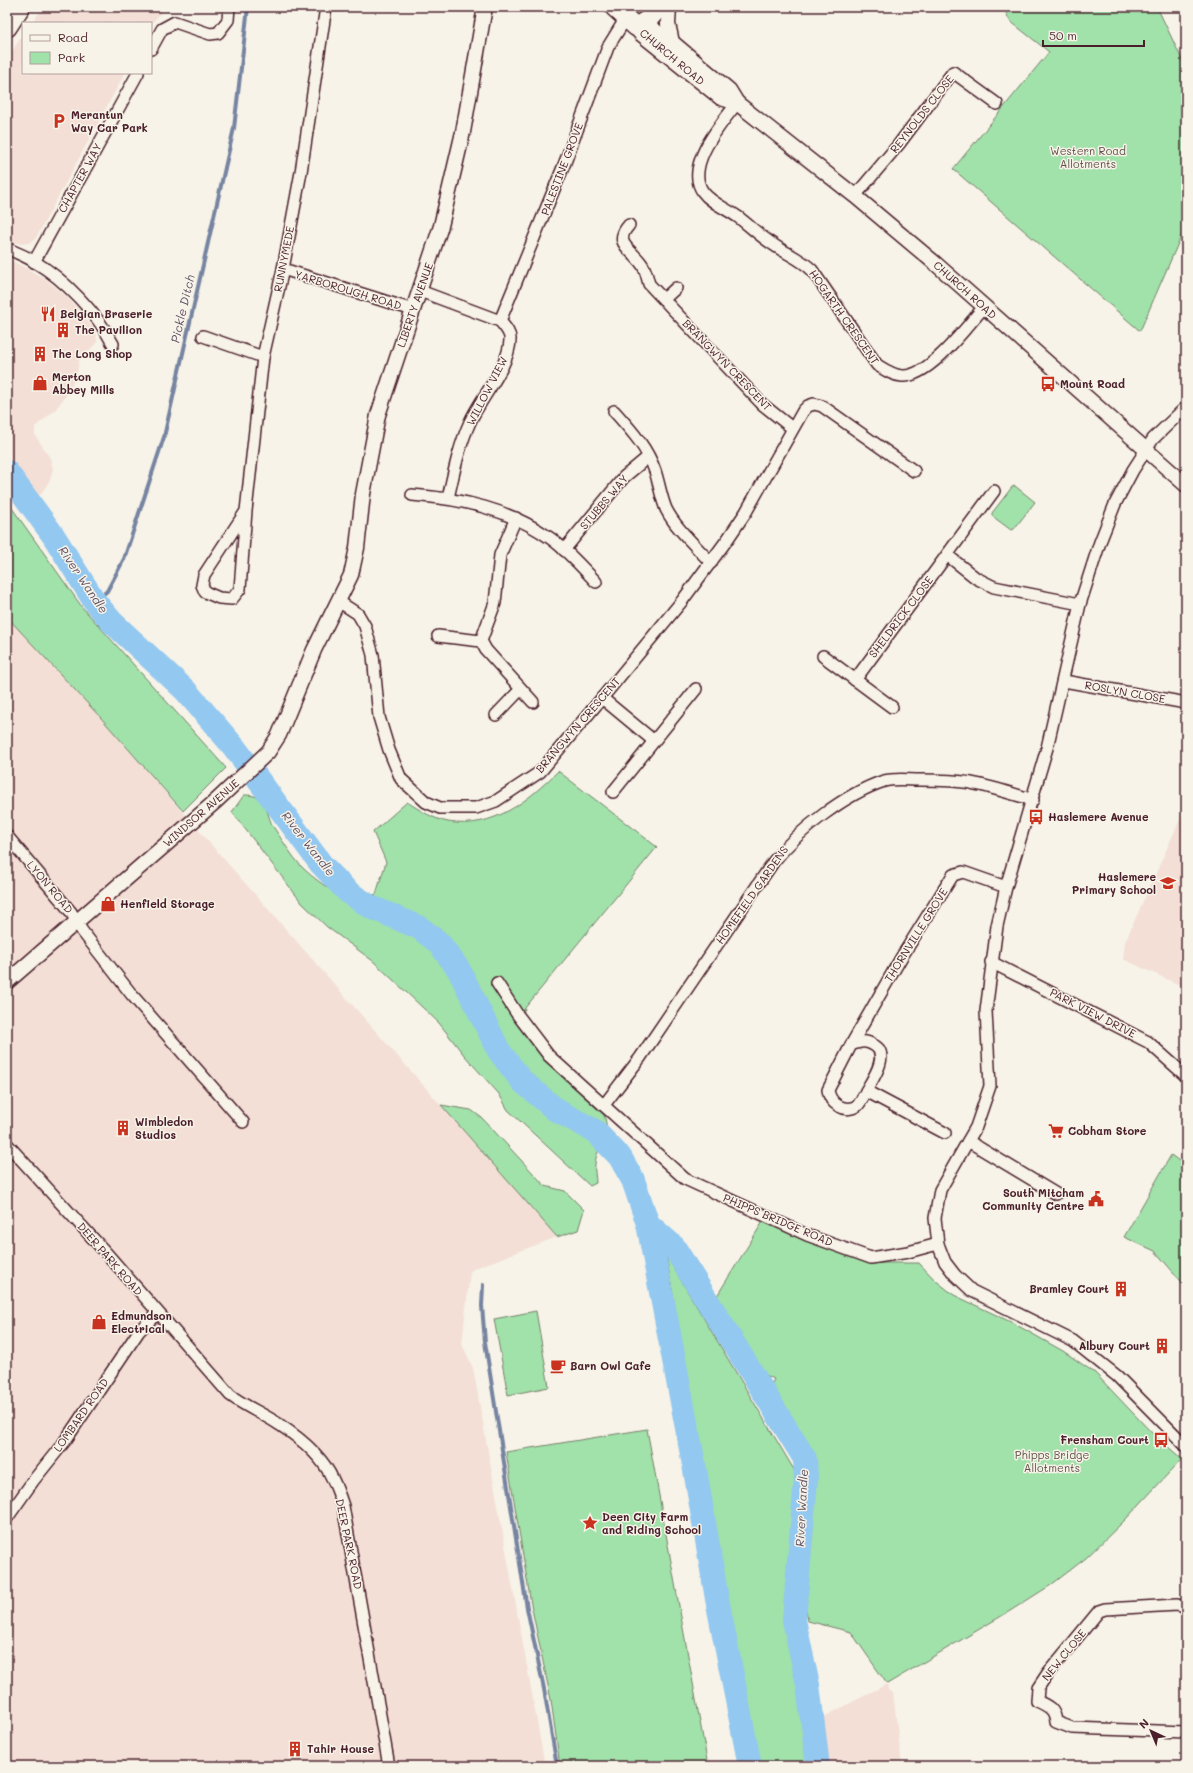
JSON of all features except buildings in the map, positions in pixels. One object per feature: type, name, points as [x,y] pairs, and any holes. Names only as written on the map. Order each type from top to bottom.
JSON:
[{"type":"highway","points":[[7,27],[20,7]]},
{"type":"main road","points":[[625,17],[651,17],[660,7]]},
{"type":"street","points":[[152,47],[162,29],[175,22],[210,34],[218,33],[228,20],[229,7]]},
{"type":"street","name":"RUNNYMEDE","points":[[246,511],[204,574],[202,585],[205,592],[219,598],[232,599],[240,589],[246,511],[263,357],[283,269],[301,172],[326,7]]},
{"type":"street","name":"LIBERTY AVENUE","points":[[338,601],[355,562],[363,494],[378,416],[442,226],[463,132],[485,7]]},
{"type":"street","points":[[669,7],[668,24],[672,42]]},
{"type":"street","name":"CHURCH ROAD","points":[[625,17],[650,27],[672,42],[729,90],[736,103]]},
{"type":"street","name":"CHURCH ROAD","points":[[625,17],[640,33],[721,98],[736,103],[855,196],[984,306],[1186,485]]},
{"type":"street","name":"PALESTINE GROVE","points":[[500,321],[561,172],[608,47],[625,17]]},
{"type":"street","name":"REYNOLDS CLOSE","points":[[855,196],[899,144],[953,72],[997,104]]},
{"type":"street","name":"CHAPTER WAY","points":[[34,262],[137,74]]},
{"type":"street","name":"HOGARTH CRESCENT","points":[[736,103],[705,148],[698,166],[698,183],[703,193],[738,217],[774,246],[804,262],[812,270],[877,365],[890,373],[903,376],[924,370],[984,306]]},
{"type":"street","name":"BRANGWYN CRESCENT","points":[[629,225],[623,232],[623,243],[645,268],[649,284],[762,404],[792,428]]},
{"type":"street","points":[[7,248],[34,262],[69,288],[104,329],[112,344]]},
{"type":"street","name":"YARBOROUGH ROAD","points":[[283,269],[413,310]]},
{"type":"street","points":[[664,299],[676,288]]},
{"type":"street","points":[[420,291],[500,321]]},
{"type":"street","name":"WILLOW VIEW","points":[[448,498],[460,449],[470,421],[504,362],[508,350],[510,339],[508,331],[500,321]]},
{"type":"street","points":[[203,336],[263,357]]},
{"type":"street","name":"BRANGWYN CRESCENT","points":[[338,601],[358,614],[365,626],[373,655],[379,717],[389,750],[401,780],[426,802],[440,808],[476,808],[496,802],[522,786],[540,772],[602,698],[682,601],[711,563],[746,512],[792,428],[808,406],[814,404],[822,406],[914,471]]},
{"type":"street","points":[[1186,407],[1160,431],[1145,450],[1115,504],[1100,542],[1080,604],[1064,681],[1033,800],[1006,887],[997,926],[991,962],[986,1011],[990,1086],[976,1127],[940,1190],[935,1218],[938,1244],[946,1262],[955,1275],[972,1291],[1073,1341],[1117,1376],[1186,1446]]},
{"type":"street","points":[[614,411],[636,435],[648,457],[655,470],[666,508],[674,522],[711,563]]},
{"type":"street","name":"STUBBS WAY","points":[[564,550],[624,477],[648,457]]},
{"type":"street","name":"SHELDRICK CLOSE","points":[[855,680],[994,491]]},
{"type":"street","points":[[412,495],[448,498],[487,507],[516,518],[551,539],[596,582]]},
{"type":"street","points":[[516,518],[500,555],[495,603],[482,641],[486,650],[520,690],[533,702]]},
{"type":"street","points":[[947,555],[976,578],[994,587],[1080,604]]},
{"type":"street","name":"WINDSOR AVENUE","points":[[7,982],[232,786],[268,752],[279,735],[314,650],[338,601]]},
{"type":"street","points":[[438,636],[482,641]]},
{"type":"street","points":[[823,656],[892,707]]},
{"type":"street","name":"ROSLYN CLOSE","points":[[1064,681],[1186,703]]},
{"type":"street","points":[[612,792],[696,689]]},
{"type":"street","points":[[496,715],[520,690]]},
{"type":"street","points":[[602,698],[654,741]]},
{"type":"street","name":"HOMEFIELD GARDENS","points":[[604,1105],[640,1058],[774,861],[789,843],[808,826],[861,792],[884,781],[902,779],[948,780],[972,784],[1033,800]]},
{"type":"street","name":"LYON ROAD","points":[[7,836],[71,912],[76,921],[132,995],[243,1122]]},
{"type":"street","name":"THORNVILLE GROVE","points":[[851,1045],[862,1041],[870,1042],[878,1048],[881,1054],[881,1060],[859,1104],[848,1109],[840,1107],[828,1097],[828,1090],[851,1045],[901,958],[953,875],[963,872],[1006,887]]},
{"type":"street","name":"PARK VIEW DRIVE","points":[[991,962],[1148,1042],[1186,1076]]},
{"type":"street","name":"PHIPPS BRIDGE ROAD","points":[[497,983],[517,1014],[549,1056],[685,1179],[807,1235],[871,1258],[908,1252],[938,1244]]},
{"type":"street","points":[[866,1091],[945,1133]]},
{"type":"street","points":[[968,1141],[1056,1194]]},
{"type":"street","name":"DEER PARK ROAD","points":[[7,1144],[108,1255],[230,1395],[244,1406],[279,1424],[302,1441],[318,1458],[333,1479],[343,1506],[389,1766]]},
{"type":"street","name":"LOMBARD ROAD","points":[[7,1518],[33,1481],[65,1441],[139,1331],[157,1313]]},
{"type":"street","name":"NEW CLOSE","points":[[1186,1608],[1177,1606],[1105,1609],[1099,1611],[1048,1673],[1038,1688],[1037,1701],[1049,1707],[1055,1714],[1056,1722],[1072,1728],[1186,1732]]},
{"type":"shaded area","points":[[43,7],[166,7],[152,23],[33,22]]},
{"type":"shaded area","name":"Merantun Way Car Park","points":[[22,36],[22,74],[124,74],[36,238],[29,243],[22,244],[12,242],[7,237],[7,58]]},
{"type":"shaded area","name":"Merton Abbey Mills","points":[[7,258],[47,280],[70,300],[96,331],[97,342],[79,361],[77,373],[68,393],[54,411],[35,427],[35,435],[50,458],[53,469],[50,480],[39,497],[7,460]]},
{"type":"shaded area","points":[[7,617],[101,718],[557,1237],[473,1269],[470,1272],[462,1344],[473,1368],[545,1766],[7,1766]]},
{"type":"shaded area","name":"Haslemere Primary School","points":[[1186,806],[1186,988],[1123,959],[1125,942]]},
{"type":"shaded area","points":[[887,1684],[888,1690],[893,1693],[902,1766],[824,1766],[818,1720]]},
{"type":"green space","name":"Western Road Allotments","points":[[1003,7],[1157,7],[1186,68],[1186,225],[1140,331],[953,169],[1049,52],[1010,21]]},
{"type":"green space","points":[[1015,486],[1035,502],[1014,529],[1011,530],[992,516],[992,513],[1012,487]]},
{"type":"green space","points":[[7,501],[82,607],[226,768],[183,811],[101,718],[7,617]]},
{"type":"green space","points":[[558,771],[657,847],[525,1008],[520,1022],[557,1071],[604,1115],[606,1129],[596,1157],[596,1183],[590,1186],[508,1110],[499,1094],[464,1055],[439,1023],[373,961],[327,927],[302,903],[232,812],[244,795],[258,798],[262,801],[274,828],[290,853],[301,866],[318,881],[351,904],[376,894],[386,862],[373,832],[407,802],[442,821],[464,823],[480,821],[495,817],[522,802]]},
{"type":"green space","points":[[441,1105],[471,1110],[482,1118],[545,1186],[565,1191],[584,1210],[578,1230],[557,1237]]},
{"type":"green space","points":[[1171,1155],[1186,1166],[1186,1287],[1155,1251],[1124,1237]]},
{"type":"green space","name":"Phipps Bridge Allotments","points":[[764,1220],[869,1263],[919,1263],[935,1280],[954,1295],[1013,1323],[1063,1351],[1095,1373],[1150,1431],[1182,1459],[1125,1520],[1086,1558],[1051,1585],[887,1684],[851,1632],[808,1621],[806,1609],[816,1473],[795,1425],[769,1383],[772,1383],[774,1379],[764,1374],[715,1299]]},
{"type":"green space","points":[[666,1255],[796,1473],[789,1598],[808,1766],[759,1766],[704,1472]]},
{"type":"green space","points":[[536,1311],[549,1387],[508,1395],[494,1319]]},
{"type":"green space","points":[[647,1429],[708,1766],[560,1766],[551,1700],[531,1604],[506,1452]]},
{"type":"waterway","name":"Pickle Ditch","points":[[95,602],[107,591],[124,559],[164,437],[234,128],[248,7]]},
{"type":"waterway","name":"River Wandle","points":[[7,472],[53,535],[95,602],[112,622],[185,690],[234,747],[321,864],[348,892],[371,907],[420,928],[439,943],[459,970],[499,1051],[522,1081],[556,1110],[595,1131],[620,1157],[633,1180],[648,1224],[695,1470],[717,1599],[750,1766]]},
{"type":"waterway","name":"River Wandle","points":[[648,1224],[674,1247],[805,1459],[806,1479],[794,1620],[808,1685],[818,1766]]},
{"type":"waterway","points":[[483,1285],[482,1306],[485,1342],[527,1608],[544,1689],[557,1766]]},
{"type":"place","name":"Merantun Way Car Park","points":[[59,121]]},
{"type":"place","name":"Belgian Braserie","points":[[48,314]]},
{"type":"place","name":"The Pavilion","points":[[63,330]]},
{"type":"place","name":"The Long Shop","points":[[40,354]]},
{"type":"place","name":"Merton Abbey Mills","points":[[40,383]]},
{"type":"place","name":"Mount Road","points":[[1048,384]]},
{"type":"place","name":"Haslemere Avenue","points":[[1036,817]]},
{"type":"place","name":"Haslemere Primary School","points":[[1168,883]]},
{"type":"place","name":"Henfield Storage","points":[[108,904]]},
{"type":"place","name":"Wimbledon Studios","points":[[123,1128]]},
{"type":"place","name":"Cobham Store","points":[[1056,1131]]},
{"type":"place","name":"South Mitcham Community Centre","points":[[1096,1199]]},
{"type":"place","name":"Bramley Court","points":[[1121,1289]]},
{"type":"place","name":"Edmundson Electrical","points":[[99,1322]]},
{"type":"place","name":"Albury Court","points":[[1162,1346]]},
{"type":"place","name":"Barn Owl Cafe","points":[[558,1366]]},
{"type":"place","name":"Frensham Court","points":[[1161,1440]]},
{"type":"place","name":"Deen City Farm and Riding School","points":[[590,1523]]},
{"type":"place","name":"Tahir House","points":[[295,1749]]}]
